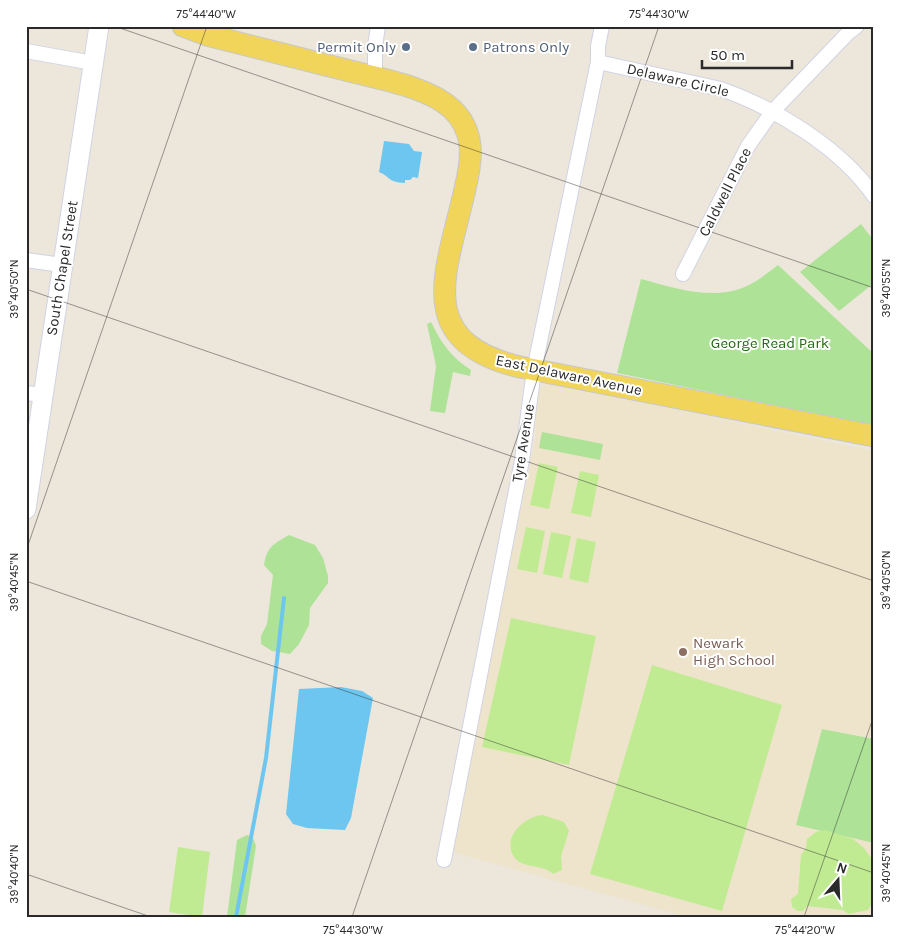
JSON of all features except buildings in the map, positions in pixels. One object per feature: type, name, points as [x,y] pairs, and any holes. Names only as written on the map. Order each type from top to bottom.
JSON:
[{"type":"main road","name":"East Delaware Avenue","points":[[183,26],[207,35],[375,78],[432,96],[452,109],[461,120],[469,138],[472,155],[446,277],[445,304],[447,315],[458,335],[476,352],[498,362],[534,370],[874,436]]},
{"type":"street","name":"South Chapel Street","points":[[26,509],[34,394],[62,265],[99,26]]},
{"type":"street","points":[[375,78],[374,54],[378,26]]},
{"type":"street","name":"Tyre Avenue","points":[[444,860],[522,460],[534,370],[598,62],[598,46],[602,26]]},
{"type":"street","name":"Caldwell Place","points":[[683,274],[748,146],[772,112],[848,33],[858,26]]},
{"type":"street","points":[[26,51],[92,63]]},
{"type":"street","name":"Delaware Circle","points":[[598,62],[721,89],[772,112],[837,157],[874,196]]},
{"type":"street","points":[[26,260],[62,265]]},
{"type":"shaded area","name":"Newark High School","points":[[548,383],[874,451],[874,917],[688,917],[452,852],[535,439],[537,394],[540,388]]},
{"type":"green space","points":[[861,224],[874,241],[874,283],[839,311],[800,272]]},
{"type":"green space","name":"George Read Park","points":[[778,265],[874,354],[874,426],[617,373],[641,279],[695,292],[723,292],[749,285]]},
{"type":"green space","points":[[431,322],[448,349],[471,370],[470,376],[453,372],[445,413],[430,411],[436,366],[427,324]]},
{"type":"green space","points":[[542,432],[603,444],[600,460],[539,448]]},
{"type":"green space","points":[[539,463],[558,467],[549,509],[530,505]]},
{"type":"green space","points":[[580,471],[599,475],[591,517],[571,513]]},
{"type":"green space","points":[[526,527],[545,531],[537,573],[517,569]]},
{"type":"green space","points":[[551,532],[571,536],[562,578],[543,574]]},
{"type":"green space","points":[[289,535],[315,545],[323,558],[328,576],[328,583],[310,608],[309,625],[299,644],[290,654],[272,651],[261,644],[261,636],[267,624],[273,575],[264,565],[265,559],[272,546]]},
{"type":"green space","points":[[577,538],[596,542],[588,583],[569,579]]},
{"type":"green space","points":[[511,618],[596,636],[569,765],[482,747]]},
{"type":"green space","points":[[652,665],[782,705],[722,911],[590,874]]},
{"type":"green space","points":[[822,729],[874,739],[874,843],[796,825]]},
{"type":"green space","points":[[543,815],[564,822],[569,831],[561,856],[562,870],[553,874],[544,869],[518,861],[511,849],[513,835],[517,828],[529,819]]},
{"type":"green space","points":[[825,830],[853,839],[864,848],[874,862],[874,900],[868,910],[849,914],[843,910],[807,906],[803,911],[798,911],[792,907],[791,899],[798,894],[801,855],[806,848],[807,839],[816,832]]},
{"type":"green space","points":[[247,835],[253,838],[256,846],[245,917],[227,917],[237,840]]},
{"type":"green space","points":[[178,847],[210,852],[202,917],[169,912]]},
{"type":"water","points":[[384,141],[409,144],[414,151],[422,152],[418,178],[413,177],[410,180],[405,180],[405,183],[392,180],[379,172]]},
{"type":"water","points":[[341,687],[362,691],[373,698],[351,818],[345,830],[307,828],[293,824],[286,814],[299,689]]},
{"type":"waterway","points":[[236,917],[266,758],[284,598]]},
{"type":"place","name":"Permit Only","points":[[406,47]]},
{"type":"place","name":"Patrons Only","points":[[473,47]]},
{"type":"place","name":"Newark High School","points":[[683,652]]}]
